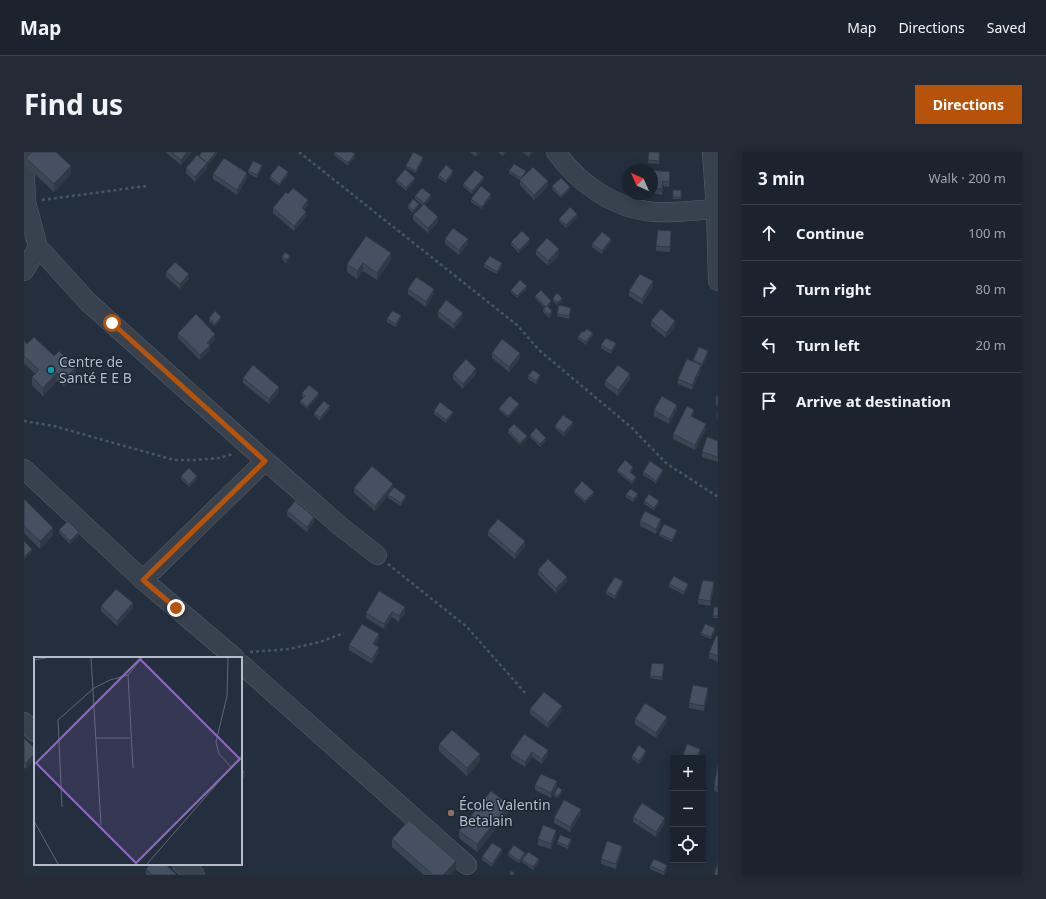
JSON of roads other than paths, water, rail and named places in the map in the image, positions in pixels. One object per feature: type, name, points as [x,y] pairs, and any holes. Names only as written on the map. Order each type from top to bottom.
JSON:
[{"type":"street","points":[[24,152],[26,202],[38,247],[88,302],[265,461],[340,526],[377,555]]},
{"type":"street","points":[[556,152],[578,176],[607,198],[628,206],[654,212],[716,209]]},
{"type":"street","points":[[712,152],[716,209],[718,281]]},
{"type":"street","points":[[24,270],[38,247]]},
{"type":"street","points":[[143,580],[265,461]]},
{"type":"street","points":[[24,469],[143,580],[233,657]]},
{"type":"street","points":[[242,665],[467,865]]},
{"type":"street","points":[[24,722],[34,731]]},
{"type":"street","points":[[183,865],[195,875]]},
{"type":"place","name":"Centre de Santé E E B","points":[[51,370]]},
{"type":"place","name":"École Valentin Betalain","points":[[451,813]]}]
